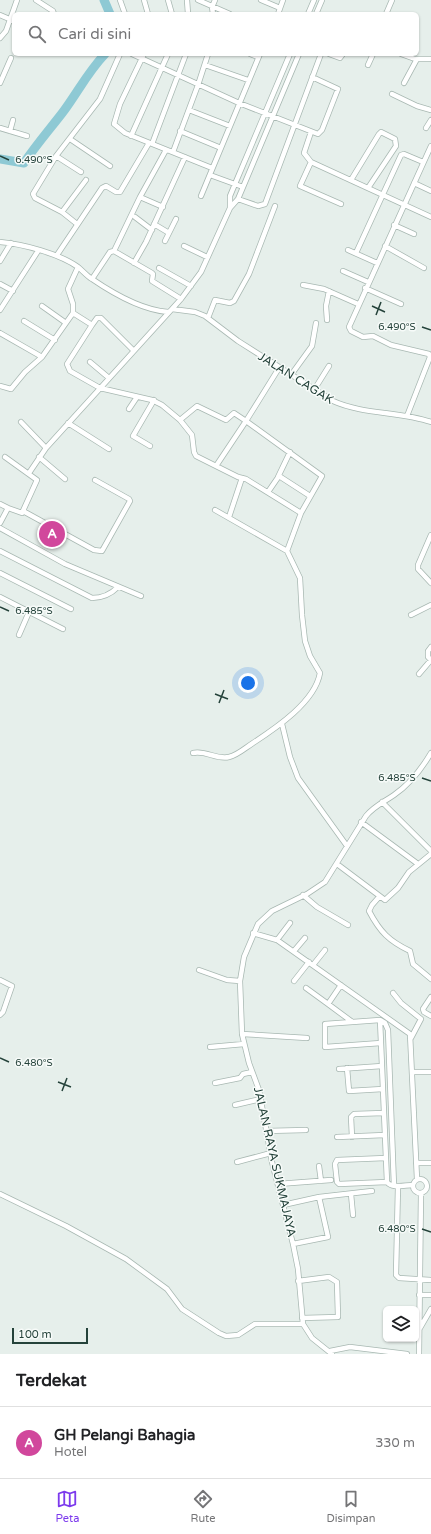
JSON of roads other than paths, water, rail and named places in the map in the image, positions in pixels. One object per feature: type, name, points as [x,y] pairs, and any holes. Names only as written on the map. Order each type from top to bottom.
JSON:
[{"type":"street","points":[[14,12],[17,0]]},
{"type":"street","points":[[36,0],[53,12]]},
{"type":"street","points":[[120,0],[124,12]]},
{"type":"street","points":[[144,0],[147,12]]},
{"type":"street","points":[[168,0],[171,12]]},
{"type":"street","points":[[187,0],[188,12]]},
{"type":"street","points":[[198,0],[225,12]]},
{"type":"street","points":[[213,12],[212,7],[215,0]]},
{"type":"street","points":[[261,0],[280,8]]},
{"type":"street","points":[[279,12],[284,0]]},
{"type":"street","points":[[309,12],[314,0]]},
{"type":"street","points":[[317,12],[322,0]]},
{"type":"street","points":[[387,12],[392,0]]},
{"type":"street","points":[[0,15],[12,20],[6,31],[1,36]]},
{"type":"street","points":[[77,224],[62,212],[33,196],[56,156],[100,99],[119,56]]},
{"type":"street","points":[[212,168],[131,136],[116,127],[114,122],[143,56],[198,85],[318,134],[321,132],[338,89],[312,77]]},
{"type":"street","points":[[131,136],[167,56]]},
{"type":"street","points":[[57,255],[104,186],[120,192],[150,143],[179,76],[185,56]]},
{"type":"street","points":[[172,152],[189,110],[207,56]]},
{"type":"street","points":[[201,196],[259,56]]},
{"type":"street","points":[[230,208],[230,196],[289,56]]},
{"type":"street","points":[[29,473],[46,448],[192,286],[201,272],[230,208],[238,199],[298,56]]},
{"type":"street","points":[[238,199],[258,206],[265,204],[320,56]]},
{"type":"street","points":[[368,65],[372,56]]},
{"type":"street","points":[[407,56],[417,59],[431,59]]},
{"type":"street","points":[[0,83],[11,58]]},
{"type":"street","points":[[404,83],[417,59]]},
{"type":"street","points":[[205,65],[248,80]]},
{"type":"street","points":[[392,94],[417,106],[431,110]]},
{"type":"street","points":[[189,110],[230,126]]},
{"type":"street","points":[[10,131],[13,120]]},
{"type":"street","points":[[426,128],[431,120]]},
{"type":"street","points":[[0,128],[28,136]]},
{"type":"street","points":[[180,131],[221,148]]},
{"type":"street","points":[[311,132],[304,153],[311,162],[431,216]]},
{"type":"street","points":[[351,180],[379,134],[381,132],[385,132],[395,139],[396,146],[368,188]]},
{"type":"street","points":[[70,139],[110,166]]},
{"type":"street","points":[[407,416],[430,357],[429,354],[391,345],[373,336],[363,337],[351,331],[349,324],[431,147]]},
{"type":"street","points":[[92,279],[110,252],[114,251],[140,197],[166,150]]},
{"type":"street","points":[[356,253],[401,155],[404,154],[423,162]]},
{"type":"street","points":[[56,156],[81,172]]},
{"type":"street","points":[[134,263],[152,230],[185,157]]},
{"type":"street","points":[[311,162],[300,186],[341,204]]},
{"type":"street","points":[[210,175],[243,186]]},
{"type":"street","points":[[62,212],[86,180]]},
{"type":"street","points":[[414,183],[431,191]]},
{"type":"street","points":[[140,197],[163,207]]},
{"type":"street","points":[[208,318],[215,300],[230,303],[234,301],[248,274],[275,206]]},
{"type":"street","points":[[135,217],[152,230]]},
{"type":"street","points":[[165,242],[176,219]]},
{"type":"street","points":[[154,224],[169,233]]},
{"type":"street","points":[[394,225],[414,234]]},
{"type":"street","name":"JALAN CAGAK","points":[[0,242],[11,243],[57,255],[78,267],[92,279],[146,308],[195,312],[208,318],[222,330],[279,368],[314,390],[344,406],[407,416],[431,422]]},
{"type":"street","points":[[0,261],[11,243]]},
{"type":"street","points":[[184,246],[207,257]]},
{"type":"street","points":[[385,246],[424,268]]},
{"type":"street","points":[[348,250],[377,263]]},
{"type":"street","points":[[0,310],[38,251]]},
{"type":"street","points":[[114,251],[154,274],[152,280],[158,286],[181,299]]},
{"type":"street","points":[[0,386],[11,389],[25,372],[42,357],[73,313],[73,304],[68,289],[78,267]]},
{"type":"street","points":[[159,268],[192,286]]},
{"type":"street","points":[[343,270],[368,282]]},
{"type":"street","points":[[0,284],[13,291]]},
{"type":"street","points":[[303,285],[329,291],[358,304]]},
{"type":"street","points":[[365,288],[401,304]]},
{"type":"street","points":[[327,320],[326,306],[329,291]]},
{"type":"street","points":[[42,306],[66,323]]},
{"type":"street","points":[[73,313],[92,325]]},
{"type":"street","points":[[134,351],[101,318],[98,318],[67,364],[67,368],[100,388],[154,400],[180,420],[194,437],[195,454],[216,466],[246,479],[301,513]]},
{"type":"street","points":[[24,321],[55,340]]},
{"type":"street","points":[[291,375],[312,346],[316,323]]},
{"type":"street","points":[[0,333],[42,357]]},
{"type":"street","points":[[90,362],[109,378]]},
{"type":"street","points":[[314,390],[329,366]]},
{"type":"street","points":[[216,466],[279,368]]},
{"type":"street","points":[[128,409],[137,397]]},
{"type":"street","points":[[150,446],[133,436],[154,400]]},
{"type":"street","points":[[180,420],[196,406],[226,420],[234,413],[322,475],[322,478],[301,513],[287,551]]},
{"type":"street","points":[[21,422],[46,448]]},
{"type":"street","points":[[68,423],[109,449]]},
{"type":"street","points":[[268,492],[278,477],[290,452]]},
{"type":"street","points":[[0,504],[21,514],[37,480],[29,473],[15,466],[6,457]]},
{"type":"street","points":[[39,458],[65,479]]},
{"type":"street","points":[[278,477],[282,477],[310,496]]},
{"type":"street","points":[[229,517],[242,478]]},
{"type":"street","points":[[23,511],[94,550],[102,551],[130,501],[96,480]]},
{"type":"street","points":[[0,523],[8,508]]},
{"type":"street","points":[[193,753],[203,752],[219,757],[230,757],[282,724],[308,696],[320,673],[310,656],[305,641],[300,578],[287,551],[215,510]]},
{"type":"street","points":[[0,528],[65,564],[141,596]]},
{"type":"street","points":[[431,535],[418,565],[421,573],[431,583]]},
{"type":"street","points":[[0,551],[92,598],[107,595],[118,587]]},
{"type":"street","points":[[0,573],[71,609]]},
{"type":"street","points":[[0,597],[63,630]]},
{"type":"street","points":[[411,615],[431,606]]},
{"type":"street","points":[[19,635],[29,612]]},
{"type":"street","points":[[419,674],[431,660],[428,656],[428,652],[431,647]]},
{"type":"street","points":[[282,724],[290,757],[298,778],[347,846]]},
{"type":"street","name":"JALAN RAYA SUKMAJAYA","points":[[331,1353],[312,1338],[303,1324],[293,1244],[266,1131],[262,1099],[252,1072],[242,1034],[240,981],[244,957],[258,924],[272,911],[325,882],[361,822],[370,811],[410,781],[431,753]]},
{"type":"street","points":[[337,864],[385,900],[418,864],[431,853],[382,802]]},
{"type":"street","points":[[361,822],[418,864]]},
{"type":"street","points":[[303,895],[317,907],[348,926]]},
{"type":"street","points":[[379,897],[372,904],[369,911],[372,916],[389,939],[410,951],[413,964],[431,979]]},
{"type":"street","points":[[277,940],[290,923]]},
{"type":"street","points":[[253,933],[277,940],[294,951],[407,1032],[411,1038]]},
{"type":"street","points":[[294,951],[305,938]]},
{"type":"street","points":[[294,981],[324,950]]},
{"type":"street","points":[[199,970],[227,980],[240,981]]},
{"type":"street","points":[[0,980],[12,986],[3,1012],[0,1015]]},
{"type":"street","points":[[328,1004],[341,985]]},
{"type":"street","points":[[306,988],[351,1021]]},
{"type":"street","points":[[386,1158],[337,1160],[335,1164],[338,1183],[387,1182],[389,1185],[396,1186],[413,1184],[417,1179],[411,1038],[421,1019],[401,1004],[393,993]]},
{"type":"street","points":[[431,997],[423,1010],[431,1016]]},
{"type":"street","points":[[380,1020],[387,1182]]},
{"type":"street","points":[[381,1043],[325,1047],[325,1024],[380,1020],[385,1023],[388,1030],[396,1186],[396,1275],[399,1278],[431,1280]]},
{"type":"street","points":[[242,1034],[307,1038]]},
{"type":"street","points":[[210,1047],[244,1044]]},
{"type":"street","points":[[339,1069],[382,1066]]},
{"type":"street","points":[[347,1068],[349,1091],[383,1089]]},
{"type":"street","points":[[215,1083],[240,1078],[243,1074],[252,1072]]},
{"type":"street","points":[[412,1072],[431,1072]]},
{"type":"street","points":[[235,1105],[262,1099]]},
{"type":"street","points":[[352,1137],[351,1118],[354,1114],[384,1113]]},
{"type":"street","points":[[266,1131],[306,1130]]},
{"type":"street","points":[[337,1137],[385,1135]]},
{"type":"street","points":[[237,1162],[271,1153]]},
{"type":"street","points":[[416,1163],[431,1163]]},
{"type":"street","points":[[319,1166],[321,1181]]},
{"type":"street","points":[[417,1179],[425,1180],[429,1188],[421,1193]]},
{"type":"street","points":[[278,1184],[331,1180]]},
{"type":"street","points":[[413,1184],[415,1191],[421,1193]]},
{"type":"street","points":[[283,1205],[319,1197],[372,1191]]},
{"type":"street","points":[[419,1354],[421,1193]]},
{"type":"street","points":[[0,1194],[123,1256],[167,1289],[182,1309],[219,1333],[226,1336],[238,1335],[255,1324],[303,1324]]},
{"type":"street","points":[[351,1194],[353,1215]]},
{"type":"street","points":[[293,1244],[328,1237],[319,1197]]},
{"type":"street","points":[[298,1281],[332,1277],[337,1282],[338,1318],[302,1318]]},
{"type":"street","points":[[420,1294],[431,1295]]},
{"type":"street","points":[[420,1329],[431,1309]]},
{"type":"street","points":[[331,1353],[350,1347],[407,1354]]},
{"type":"waterway","points":[[104,0],[109,12]]},
{"type":"waterway","points":[[0,159],[24,163],[103,56]]},
{"type":"place","name":"GH Pelangi Bahagia","points":[[52,534]]}]
